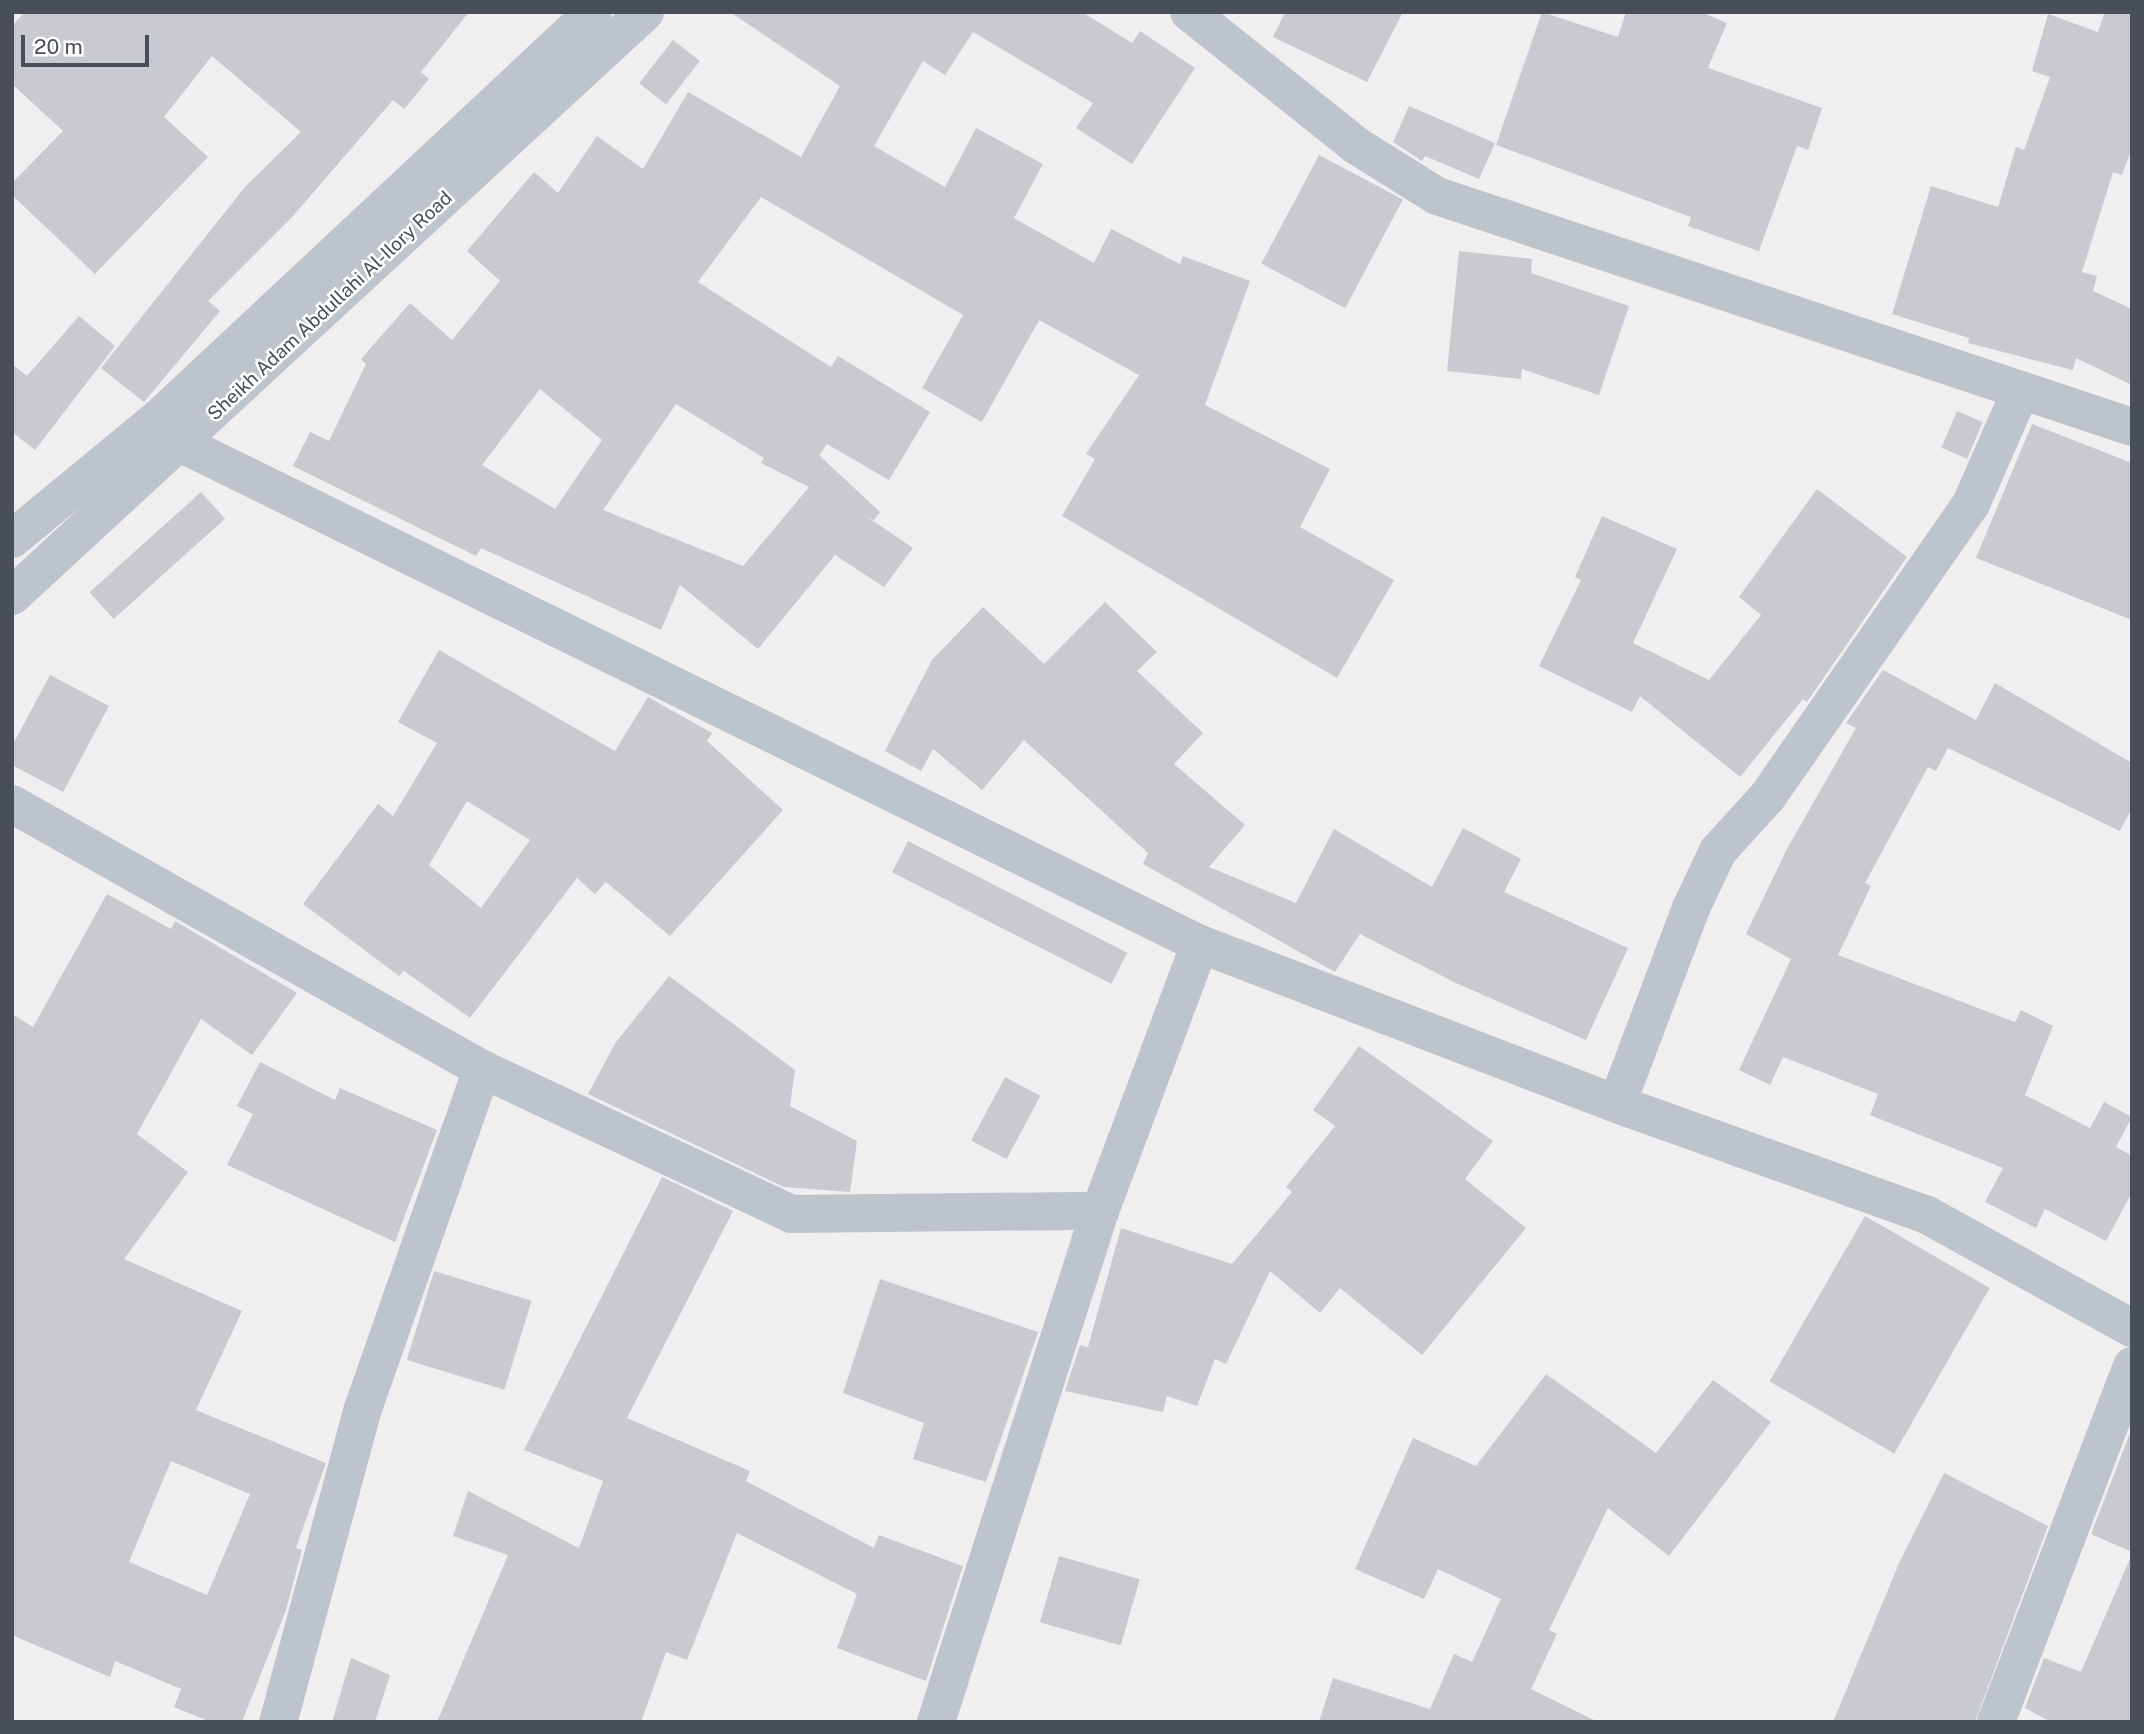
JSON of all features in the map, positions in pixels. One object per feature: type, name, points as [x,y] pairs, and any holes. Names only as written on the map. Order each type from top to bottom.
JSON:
[{"type":"street","name":"Sheikh Adam Abdullahi Al-Ilory Road","points":[[12,596],[182,444],[314,297],[593,12]]},
{"type":"street","name":"Sheikh Adam Abdullahi Al-Ilory Road","points":[[12,539],[159,418],[314,297],[645,12]]},
{"type":"street","points":[[1189,12],[1357,146],[1437,196],[2132,427]]},
{"type":"street","points":[[1617,1104],[1691,908],[1718,851],[1768,796],[1971,504],[2021,390]]},
{"type":"street","points":[[182,444],[1199,944],[1617,1104],[1927,1215],[2132,1328]]},
{"type":"street","points":[[12,804],[482,1069],[791,1214],[1100,1211]]},
{"type":"street","points":[[936,1722],[1100,1211],[1199,944]]},
{"type":"street","points":[[278,1722],[363,1409],[482,1069]]},
{"type":"street","points":[[1996,1722],[2132,1366]]},
{"type":"building","points":[[25,12],[469,12],[421,72],[429,79],[404,109],[393,100],[293,216],[208,301],[220,311],[144,402],[101,368],[245,187],[301,132],[212,56],[164,117],[208,157],[95,274],[12,195],[12,183],[63,131],[12,84],[12,26]]},
{"type":"building","points":[[730,12],[1082,12],[1132,43],[1140,31],[1195,68],[1132,164],[1076,128],[1093,103],[973,32],[945,75],[923,61],[874,146],[945,187],[976,128],[1043,164],[1014,218],[1094,263],[1111,229],[1180,264],[1183,256],[1250,281],[1205,405],[1330,469],[1300,527],[1394,580],[1337,678],[1062,516],[1095,459],[1086,454],[1139,375],[1039,320],[982,422],[922,388],[963,315],[761,197],[698,282],[831,367],[838,356],[930,412],[889,480],[827,444],[819,455],[880,512],[874,520],[869,518],[913,548],[884,587],[835,555],[758,649],[680,585],[661,630],[481,548],[476,556],[293,466],[310,432],[329,441],[366,364],[361,359],[410,303],[452,340],[500,281],[467,251],[534,172],[558,193],[597,136],[643,169],[688,92],[801,157],[840,86]],"holes":[[[540,389],[602,440],[555,509],[482,465]],[[676,404],[764,458],[761,463],[809,487],[743,566],[603,510]]]},
{"type":"building","points":[[1285,12],[1403,12],[1367,82],[1273,37]]},
{"type":"building","points":[[1542,12],[1618,37],[1626,12],[1701,12],[1727,23],[1708,68],[1822,108],[1808,150],[1797,146],[1759,251],[1688,226],[1691,217],[1496,145]]},
{"type":"building","points":[[2105,12],[2132,12],[2132,148],[2122,175],[2113,172],[2082,272],[2097,276],[2093,291],[2132,309],[2132,385],[2076,358],[2073,370],[1968,343],[1969,338],[1892,314],[1931,186],[1998,207],[2016,147],[2024,150],[2050,77],[2032,71],[2048,14],[2098,32]]},
{"type":"building","points":[[673,40],[700,61],[666,104],[639,83]]},
{"type":"building","points":[[1409,106],[1495,143],[1479,179],[1425,156],[1422,161],[1393,142]]},
{"type":"building","points":[[1319,155],[1403,200],[1345,308],[1261,264]]},
{"type":"building","points":[[1459,251],[1532,259],[1531,273],[1629,306],[1599,395],[1522,369],[1521,379],[1447,371]]},
{"type":"building","points":[[79,316],[115,346],[35,450],[12,432],[12,364],[27,376]]},
{"type":"building","points":[[1957,411],[1983,422],[1967,459],[1941,448]]},
{"type":"building","points":[[2032,424],[2132,463],[2132,620],[1976,558]]},
{"type":"building","points":[[1817,489],[1907,557],[1807,702],[1803,699],[1740,777],[1640,696],[1632,712],[1539,666],[1581,580],[1575,577],[1602,516],[1677,549],[1633,643],[1709,680],[1761,615],[1739,597]]},
{"type":"building","points":[[201,492],[225,519],[114,619],[90,592]]},
{"type":"building","points":[[1105,602],[1157,652],[1137,671],[1203,733],[1174,764],[1245,825],[1209,867],[1296,903],[1334,829],[1432,887],[1463,828],[1521,859],[1504,892],[1628,948],[1586,1040],[1456,983],[1360,934],[1335,972],[1143,864],[1148,853],[1024,740],[982,790],[933,749],[921,771],[885,751],[932,660],[983,607],[1044,664]]},
{"type":"building","points":[[439,650],[615,751],[648,697],[712,733],[707,741],[783,810],[670,936],[606,882],[595,894],[577,878],[470,1018],[404,971],[399,976],[303,904],[378,804],[393,816],[437,743],[398,722]],"holes":[[[467,801],[530,840],[481,908],[429,865]]]},
{"type":"building","points":[[1883,670],[1976,720],[1995,683],[2132,763],[2132,808],[2120,831],[1948,748],[1936,771],[1928,767],[1865,883],[1871,886],[1838,955],[2015,1022],[2021,1010],[2053,1026],[2025,1095],[2090,1128],[2104,1102],[2132,1117],[2116,1147],[2132,1156],[2132,1192],[2106,1241],[2045,1209],[2036,1228],[1985,1202],[2003,1168],[1870,1115],[1878,1094],[1783,1057],[1770,1085],[1739,1070],[1791,959],[1746,934],[1788,847],[1856,728],[1846,723]]},
{"type":"building","points":[[50,675],[109,706],[63,792],[12,765],[12,746]]},
{"type":"building","points":[[908,841],[1127,953],[1111,984],[892,872]]},
{"type":"building","points":[[107,894],[171,929],[175,921],[297,993],[252,1055],[201,1019],[137,1134],[188,1172],[124,1259],[242,1311],[196,1410],[326,1463],[296,1548],[302,1550],[286,1610],[242,1722],[211,1722],[174,1707],[181,1689],[115,1661],[110,1677],[12,1635],[12,1014],[33,1027]],"holes":[[[171,1461],[250,1494],[207,1595],[129,1562]]]},
{"type":"building","points":[[669,976],[795,1070],[790,1106],[857,1141],[850,1192],[784,1187],[588,1094],[616,1042]]},
{"type":"building","points":[[1359,1046],[1493,1141],[1465,1179],[1526,1228],[1422,1355],[1340,1288],[1320,1313],[1270,1271],[1226,1364],[1215,1359],[1197,1406],[1167,1396],[1163,1412],[1065,1391],[1080,1345],[1088,1347],[1121,1228],[1232,1264],[1292,1192],[1286,1187],[1335,1126],[1313,1110]]},
{"type":"building","points":[[260,1062],[335,1100],[340,1088],[437,1130],[395,1242],[227,1165],[253,1114],[237,1106]]},
{"type":"building","points":[[1005,1077],[1040,1096],[1007,1159],[971,1141]]},
{"type":"building","points":[[662,1177],[733,1211],[627,1418],[750,1471],[746,1481],[874,1548],[879,1535],[963,1566],[926,1681],[837,1648],[857,1594],[737,1533],[687,1660],[666,1652],[641,1722],[437,1722],[508,1555],[453,1536],[468,1491],[579,1548],[603,1481],[524,1450]]},
{"type":"building","points":[[1865,1216],[1990,1288],[1894,1453],[1770,1381]]},
{"type":"building","points":[[434,1271],[532,1301],[504,1390],[407,1360]]},
{"type":"building","points":[[880,1279],[1038,1332],[986,1482],[913,1459],[924,1423],[843,1393]]},
{"type":"building","points":[[1546,1374],[1656,1453],[1713,1380],[1771,1422],[1669,1556],[1608,1508],[1549,1630],[1557,1634],[1531,1689],[1598,1722],[1319,1722],[1333,1678],[1430,1709],[1454,1654],[1472,1662],[1501,1599],[1438,1569],[1424,1599],[1355,1569],[1413,1438],[1476,1466]]},
{"type":"building","points":[[2132,1428],[2132,1552],[2091,1534]]},
{"type":"building","points":[[1944,1473],[2048,1526],[1975,1722],[1833,1722],[1900,1561]]},
{"type":"building","points":[[2132,1554],[2132,1722],[2051,1722],[2025,1708],[2044,1658],[2081,1672]]},
{"type":"building","points":[[1059,1556],[1140,1579],[1121,1645],[1040,1622]]},
{"type":"building","points":[[351,1658],[390,1675],[375,1722],[332,1722]]}]
